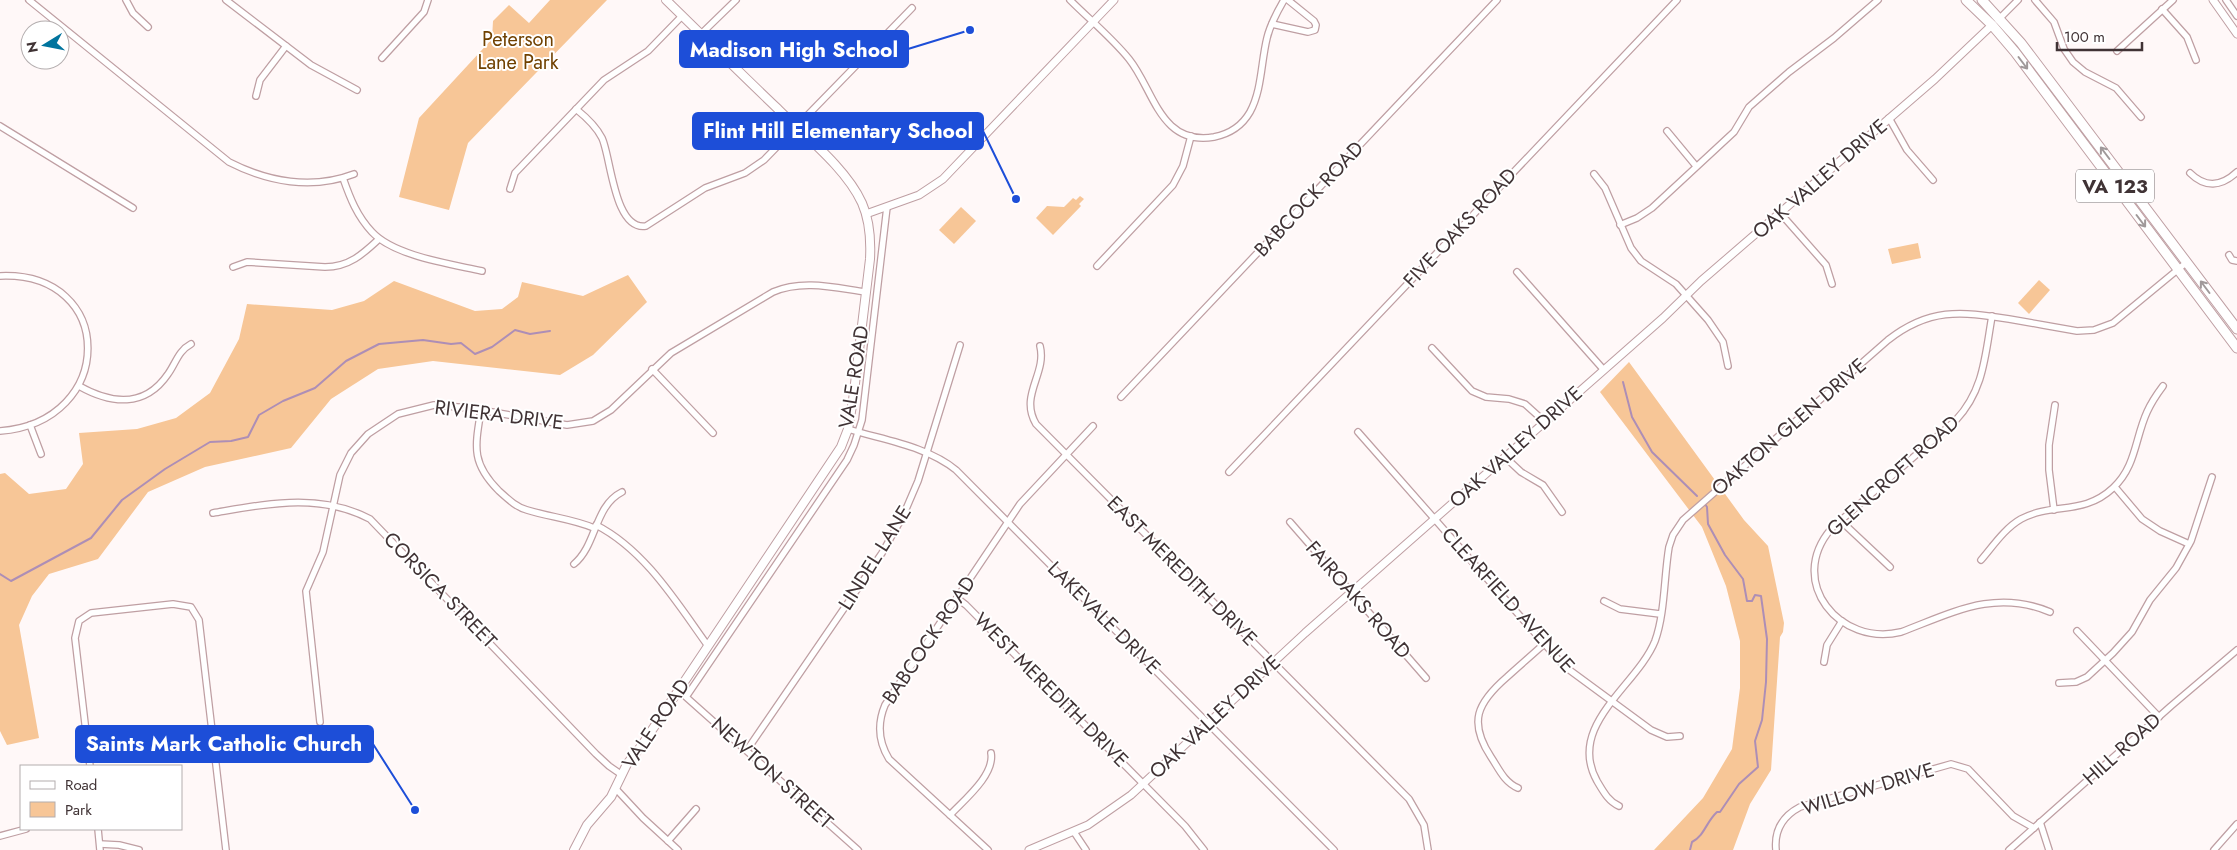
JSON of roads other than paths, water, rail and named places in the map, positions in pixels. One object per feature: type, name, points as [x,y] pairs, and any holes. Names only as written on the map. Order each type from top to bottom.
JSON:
[{"type":"main road","name":"VALE ROAD","points":[[574,850],[586,825],[616,789],[627,764],[676,695],[836,457],[848,429],[853,400],[871,248],[866,214],[857,194],[847,181],[796,127],[666,0]]},
{"type":"main road","name":"VA 123","points":[[1966,0],[1992,25],[2018,56],[2237,348]]},
{"type":"main road","name":"VA 123","points":[[1982,0],[2000,17],[2237,330]]},
{"type":"street","points":[[29,0],[229,162],[257,175],[285,181],[314,182],[343,178],[354,174]]},
{"type":"street","points":[[126,0],[133,13],[148,27]]},
{"type":"street","points":[[226,0],[322,72],[357,90]]},
{"type":"street","points":[[382,58],[424,12],[428,0]]},
{"type":"street","points":[[701,34],[736,0]]},
{"type":"street","points":[[1070,0],[1134,66],[1162,117],[1175,129],[1191,136],[1208,138],[1220,136],[1235,128],[1246,118],[1254,102],[1267,38],[1284,0]]},
{"type":"street","points":[[866,214],[919,195],[943,179],[1114,0]]},
{"type":"street","points":[[1272,24],[1308,32],[1315,30],[1316,25],[1314,21],[1288,0]]},
{"type":"street","name":"BABCOCK ROAD","points":[[1121,397],[1497,0]]},
{"type":"street","name":"FIVE OAKS ROAD","points":[[1229,472],[1677,0]]},
{"type":"street","points":[[1620,225],[1645,214],[1734,132],[1750,107],[1789,72],[1834,38],[1878,0]]},
{"type":"street","points":[[1992,25],[2018,0]]},
{"type":"street","points":[[2035,0],[2054,22],[2064,49],[2072,62],[2085,72],[2116,88],[2141,117]]},
{"type":"street","points":[[2117,51],[2173,0]]},
{"type":"street","points":[[2213,0],[2237,34]]},
{"type":"street","points":[[2226,0],[2237,16]]},
{"type":"street","points":[[576,109],[591,122],[602,138],[609,161],[614,192],[620,206],[638,226],[650,224],[705,188],[753,168],[796,127],[912,8]]},
{"type":"street","points":[[2162,9],[2187,37],[2196,60]]},
{"type":"street","points":[[510,189],[515,174],[604,80],[648,51],[682,16]]},
{"type":"street","name":"OAK VALLEY DRIVE","points":[[1029,850],[1074,832],[1104,816],[1144,784],[1351,593],[1663,318],[1686,295],[1781,214],[1992,25]]},
{"type":"street","points":[[256,96],[260,80],[286,46]]},
{"type":"street","points":[[1889,118],[1907,150],[1933,180]]},
{"type":"street","points":[[0,126],[133,208]]},
{"type":"street","points":[[1667,131],[1696,166]]},
{"type":"street","points":[[1097,266],[1173,185],[1183,166],[1191,136]]},
{"type":"street","points":[[2190,173],[2201,183],[2213,185],[2226,181],[2237,172]]},
{"type":"street","points":[[1594,174],[1605,188],[1626,240],[1637,256],[1647,265],[1669,277],[1686,295],[1720,337],[1726,349],[1728,366]]},
{"type":"street","points":[[343,178],[357,212],[379,239],[407,252],[482,271]]},
{"type":"street","points":[[676,695],[686,696],[847,460],[859,433],[887,207]]},
{"type":"street","points":[[1781,214],[1826,265],[1832,284]]},
{"type":"street","points":[[234,267],[247,262],[325,267],[338,266],[354,260],[379,239]]},
{"type":"street","points":[[2229,255],[2232,260],[2237,262]]},
{"type":"street","name":"OAKTON GLEN DRIVE","points":[[1619,806],[1606,796],[1595,776],[1590,757],[1594,730],[1651,649],[1657,633],[1669,547],[1673,535],[1683,520],[1900,330],[1920,320],[1941,314],[1968,312],[2077,331],[2099,329],[2117,320],[2187,262]]},
{"type":"street","points":[[1517,272],[1603,369]]},
{"type":"street","points":[[0,276],[14,276],[39,282],[58,291],[73,306],[84,324],[88,343],[87,363],[79,386],[60,407],[30,424],[0,431]]},
{"type":"street","name":"RIVIERA DRIVE","points":[[320,722],[306,591],[310,578],[321,558],[340,475],[351,453],[368,434],[387,420],[409,410],[434,405],[481,410],[567,425],[585,423],[611,410],[652,369],[672,353],[784,287],[811,285],[866,292]]},
{"type":"street","name":"GLENCROFT ROAD","points":[[1992,316],[1980,382],[1964,411],[1841,521],[1821,543],[1814,568],[1816,586],[1822,602],[1842,621],[1864,632],[1887,634],[1901,632],[1986,603],[2012,601],[2050,612]]},
{"type":"street","points":[[79,386],[93,394],[110,400],[137,398],[159,385],[170,371],[181,351],[191,344]]},
{"type":"street","name":"LINDEL LANE","points":[[747,750],[892,536],[912,498],[960,345]]},
{"type":"street","name":"EAST MEREDITH DRIVE","points":[[1040,346],[1042,358],[1030,398],[1031,411],[1039,427],[1409,799],[1424,825],[1428,850]]},
{"type":"street","points":[[1432,348],[1472,391],[1486,397],[1509,399],[1525,404],[1545,422]]},
{"type":"street","points":[[652,369],[713,433]]},
{"type":"street","points":[[1981,560],[2008,528],[2021,519],[2040,512],[2078,507],[2092,502],[2115,487],[2135,454],[2146,412],[2163,386]]},
{"type":"street","points":[[2054,510],[2049,470],[2049,445],[2055,405]]},
{"type":"street","points":[[481,410],[475,442],[476,457],[483,472],[496,488],[508,500],[522,508],[595,526],[622,541],[673,598],[708,646]]},
{"type":"street","points":[[30,424],[41,454]]},
{"type":"street","name":"BABCOCK ROAD","points":[[988,850],[889,759],[881,744],[879,728],[885,705],[1008,522],[1030,493],[1093,426]]},
{"type":"street","name":"LAKEVALE DRIVE","points":[[848,429],[942,460],[956,470],[1334,850]]},
{"type":"street","name":"CLEARFIELD AVENUE","points":[[1358,432],[1544,644],[1570,671],[1661,735],[1680,736]]},
{"type":"street","points":[[1506,457],[1521,472],[1543,485],[1562,512]]},
{"type":"street","points":[[2059,683],[2070,684],[2081,680],[2106,660],[2132,632],[2150,600],[2176,568],[2196,532],[2212,477]]},
{"type":"street","points":[[2115,487],[2142,519],[2189,544]]},
{"type":"street","points":[[574,564],[584,554],[595,526],[608,503],[622,492]]},
{"type":"street","name":"CORSICA STREET","points":[[213,513],[283,502],[309,502],[361,514],[378,525],[596,754],[608,766],[622,775]]},
{"type":"street","points":[[1841,521],[1890,567]]},
{"type":"street","name":"FAIROAKS ROAD","points":[[1290,522],[1426,678]]},
{"type":"street","name":"WEST MEREDITH DRIVE","points":[[957,598],[1195,836],[1204,850]]},
{"type":"street","points":[[1604,601],[1620,609],[1660,614]]},
{"type":"street","points":[[90,765],[75,641],[75,632],[79,621],[91,613],[173,604],[188,606],[195,611],[199,620],[226,850]]},
{"type":"street","points":[[1824,662],[1828,645],[1842,621]]},
{"type":"street","points":[[2077,631],[2159,717]]},
{"type":"street","points":[[1518,788],[1507,781],[1483,744],[1478,729],[1479,713],[1490,692],[1544,644]]},
{"type":"street","name":"HILL ROAD","points":[[2009,850],[2237,650]]},
{"type":"street","name":"NEWTON STREET","points":[[681,687],[686,696],[858,850]]},
{"type":"street","points":[[950,815],[988,773],[992,762],[991,753]]},
{"type":"street","name":"WILLOW DRIVE","points":[[1776,850],[1776,836],[1782,822],[1800,807],[1946,765],[1957,764],[1973,773],[2013,816],[2034,828]]},
{"type":"street","points":[[616,789],[643,818],[678,850]]},
{"type":"street","points":[[668,841],[696,809]]},
{"type":"street","points":[[2040,822],[2049,850]]},
{"type":"street","points":[[2214,850],[2237,824]]},
{"type":"street","points":[[0,836],[22,830]]},
{"type":"street","points":[[98,830],[100,847],[119,845],[139,850]]},
{"type":"street","points":[[1074,832],[1086,850]]},
{"type":"waterway","points":[[0,574],[11,581],[91,538],[122,500],[165,469],[210,442],[231,441],[248,437],[259,415],[283,401],[315,388],[346,361],[379,344],[423,340],[451,344],[461,343],[475,354],[492,347],[515,330],[530,334],[550,331]]},
{"type":"waterway","points":[[1623,382],[1632,417],[1652,452],[1697,496]]},
{"type":"waterway","points":[[1690,850],[1692,842],[1700,836],[1713,816],[1720,812],[1739,784],[1758,767],[1755,741],[1762,720],[1766,682],[1767,639],[1761,596],[1755,595],[1752,601],[1747,601],[1743,579],[1725,555],[1708,524],[1707,507],[1705,504]]},
{"type":"place","name":"Madison High School","points":[[970,30]]},
{"type":"place","name":"Flint Hill Elementary School","points":[[1016,199]]},
{"type":"place","name":"Saints Mark Catholic Church","points":[[415,810]]},
{"type":"park label","name":"Peterson Lane Park","points":[[518,50]]}]
